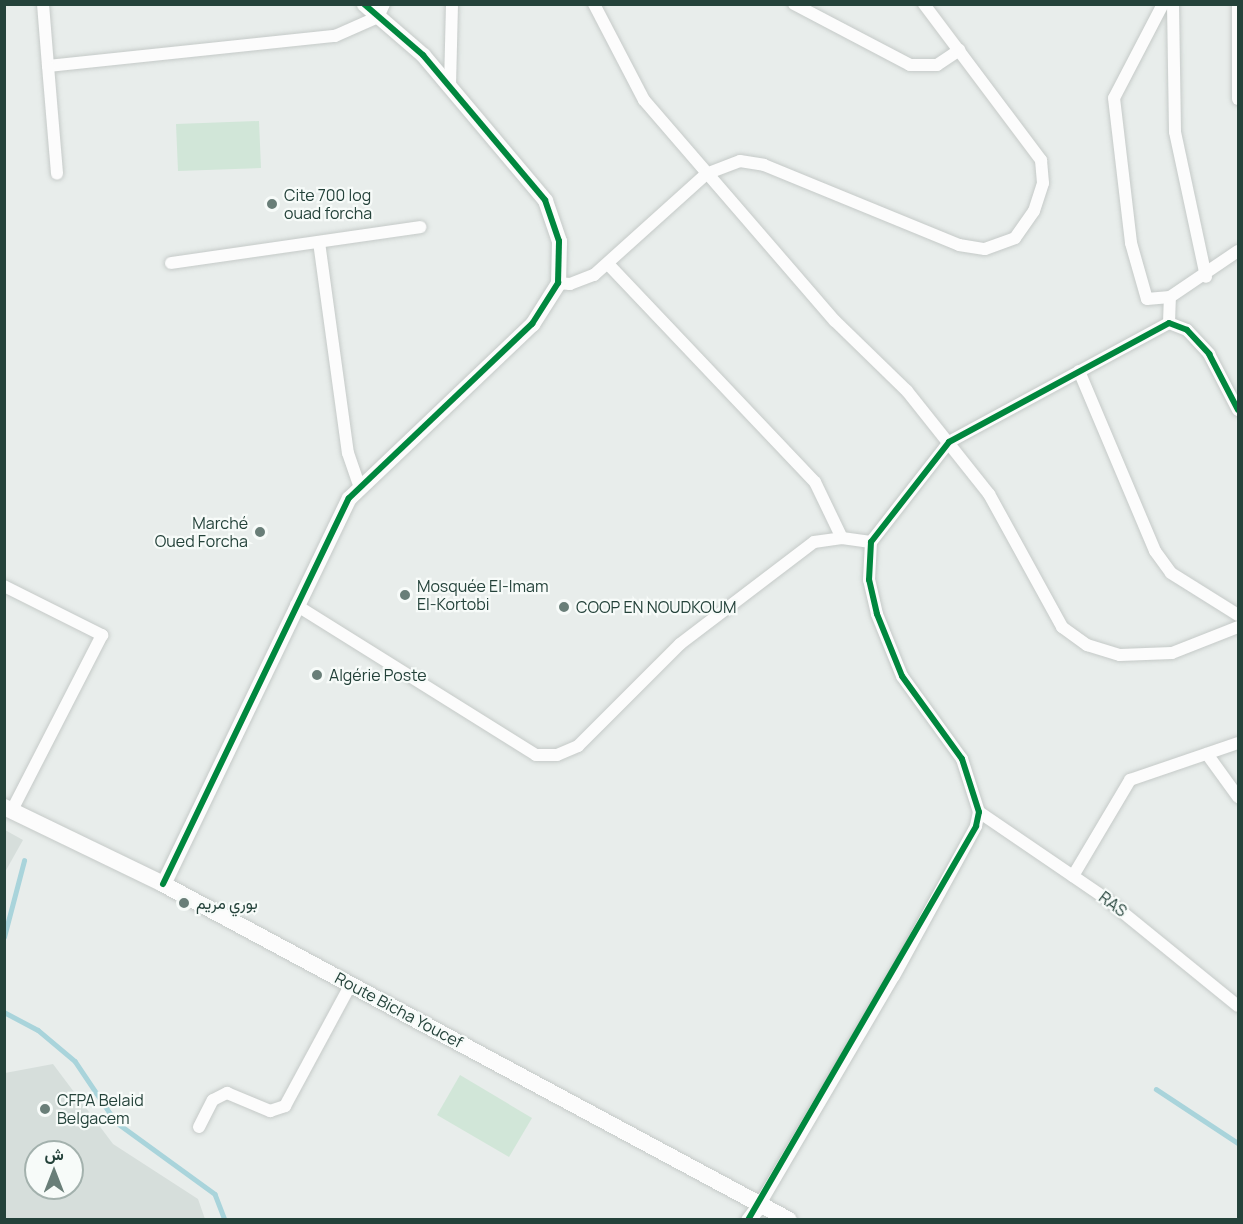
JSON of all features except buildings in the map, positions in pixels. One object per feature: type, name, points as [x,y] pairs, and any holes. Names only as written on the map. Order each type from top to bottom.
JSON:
[{"type":"main road","name":"Route Bicha Youcef","points":[[8,808],[163,884],[789,1220]]},
{"type":"street","points":[[43,4],[57,174]]},
{"type":"street","points":[[163,884],[342,509],[360,488],[532,324],[558,282],[559,241],[545,200],[450,86],[381,11],[364,4]]},
{"type":"street","points":[[450,86],[452,4]]},
{"type":"street","points":[[594,4],[644,100],[706,174],[949,442],[989,494],[1062,627],[1088,645],[1120,655],[1172,653],[1239,627]]},
{"type":"street","points":[[794,4],[910,65],[937,64],[959,50]]},
{"type":"street","points":[[558,282],[583,281],[608,264],[706,174],[728,163],[752,162],[959,245],[986,249],[1015,238],[1034,212],[1043,183],[1041,160],[924,4]]},
{"type":"street","points":[[1163,4],[1114,98],[1131,243],[1147,299],[1170,297],[1206,277],[1239,250]]},
{"type":"street","points":[[1173,4],[1175,132],[1206,277]]},
{"type":"street","points":[[1238,4],[1239,99]]},
{"type":"street","points":[[48,66],[335,36],[381,11]]},
{"type":"street","points":[[171,263],[420,227]]},
{"type":"street","points":[[319,242],[348,453],[360,488]]},
{"type":"street","points":[[608,264],[815,482],[842,538]]},
{"type":"street","points":[[1169,323],[1170,297]]},
{"type":"street","points":[[748,1220],[760,1204],[894,976],[976,826],[979,812],[962,759],[898,665],[870,580],[871,542],[949,442],[1169,323],[1187,330],[1209,354],[1239,410]]},
{"type":"street","points":[[1078,371],[1155,551],[1171,573],[1239,615]]},
{"type":"street","points":[[297,605],[536,755],[557,755],[578,746],[680,644],[814,542],[842,538],[871,542]]},
{"type":"street","points":[[4,586],[102,635],[8,808]]},
{"type":"street","points":[[1073,876],[1130,780],[1239,743]]},
{"type":"street","points":[[1207,754],[1239,797]]},
{"type":"street","name":"RAS","points":[[979,812],[1073,876],[1239,1006]]},
{"type":"street","points":[[199,1127],[213,1100],[227,1093],[270,1111],[285,1106],[351,984]]},
{"type":"shaded area","points":[[5,830],[23,840],[5,872]]},
{"type":"shaded area","name":"CFPA Belaid Belgacem","points":[[53,1064],[113,1144],[198,1199],[205,1219],[5,1219],[5,1073]]},
{"type":"green space","points":[[259,121],[261,168],[178,171],[176,124]]},
{"type":"green space","points":[[460,1075],[532,1118],[509,1157],[437,1115]]},
{"type":"waterway","points":[[4,937],[24,861]]},
{"type":"waterway","points":[[4,1012],[38,1030],[75,1061],[116,1122],[215,1194],[225,1220]]},
{"type":"waterway","points":[[1156,1089],[1238,1143]]},
{"type":"cycle path","points":[[163,884],[349,498],[532,324],[558,283],[559,241],[545,200],[423,55],[364,4]]},
{"type":"cycle path","points":[[748,1220],[976,826],[979,812],[962,759],[902,676],[877,614],[869,580],[871,542],[949,442],[1169,323],[1187,330],[1209,354],[1238,410]]},
{"type":"place","name":"Cite 700 log ouad forcha","points":[[272,204]]},
{"type":"place","name":"Marché Oued Forcha","points":[[260,532]]},
{"type":"place","name":"Mosquée El-Imam El-Kortobi","points":[[405,595]]},
{"type":"place","name":"COOP EN NOUDKOUM","points":[[564,607]]},
{"type":"place","name":"Algérie Poste","points":[[317,675]]},
{"type":"place","name":"بوري مريم","points":[[184,903]]},
{"type":"place","name":"CFPA Belaid Belgacem","points":[[45,1109]]}]
